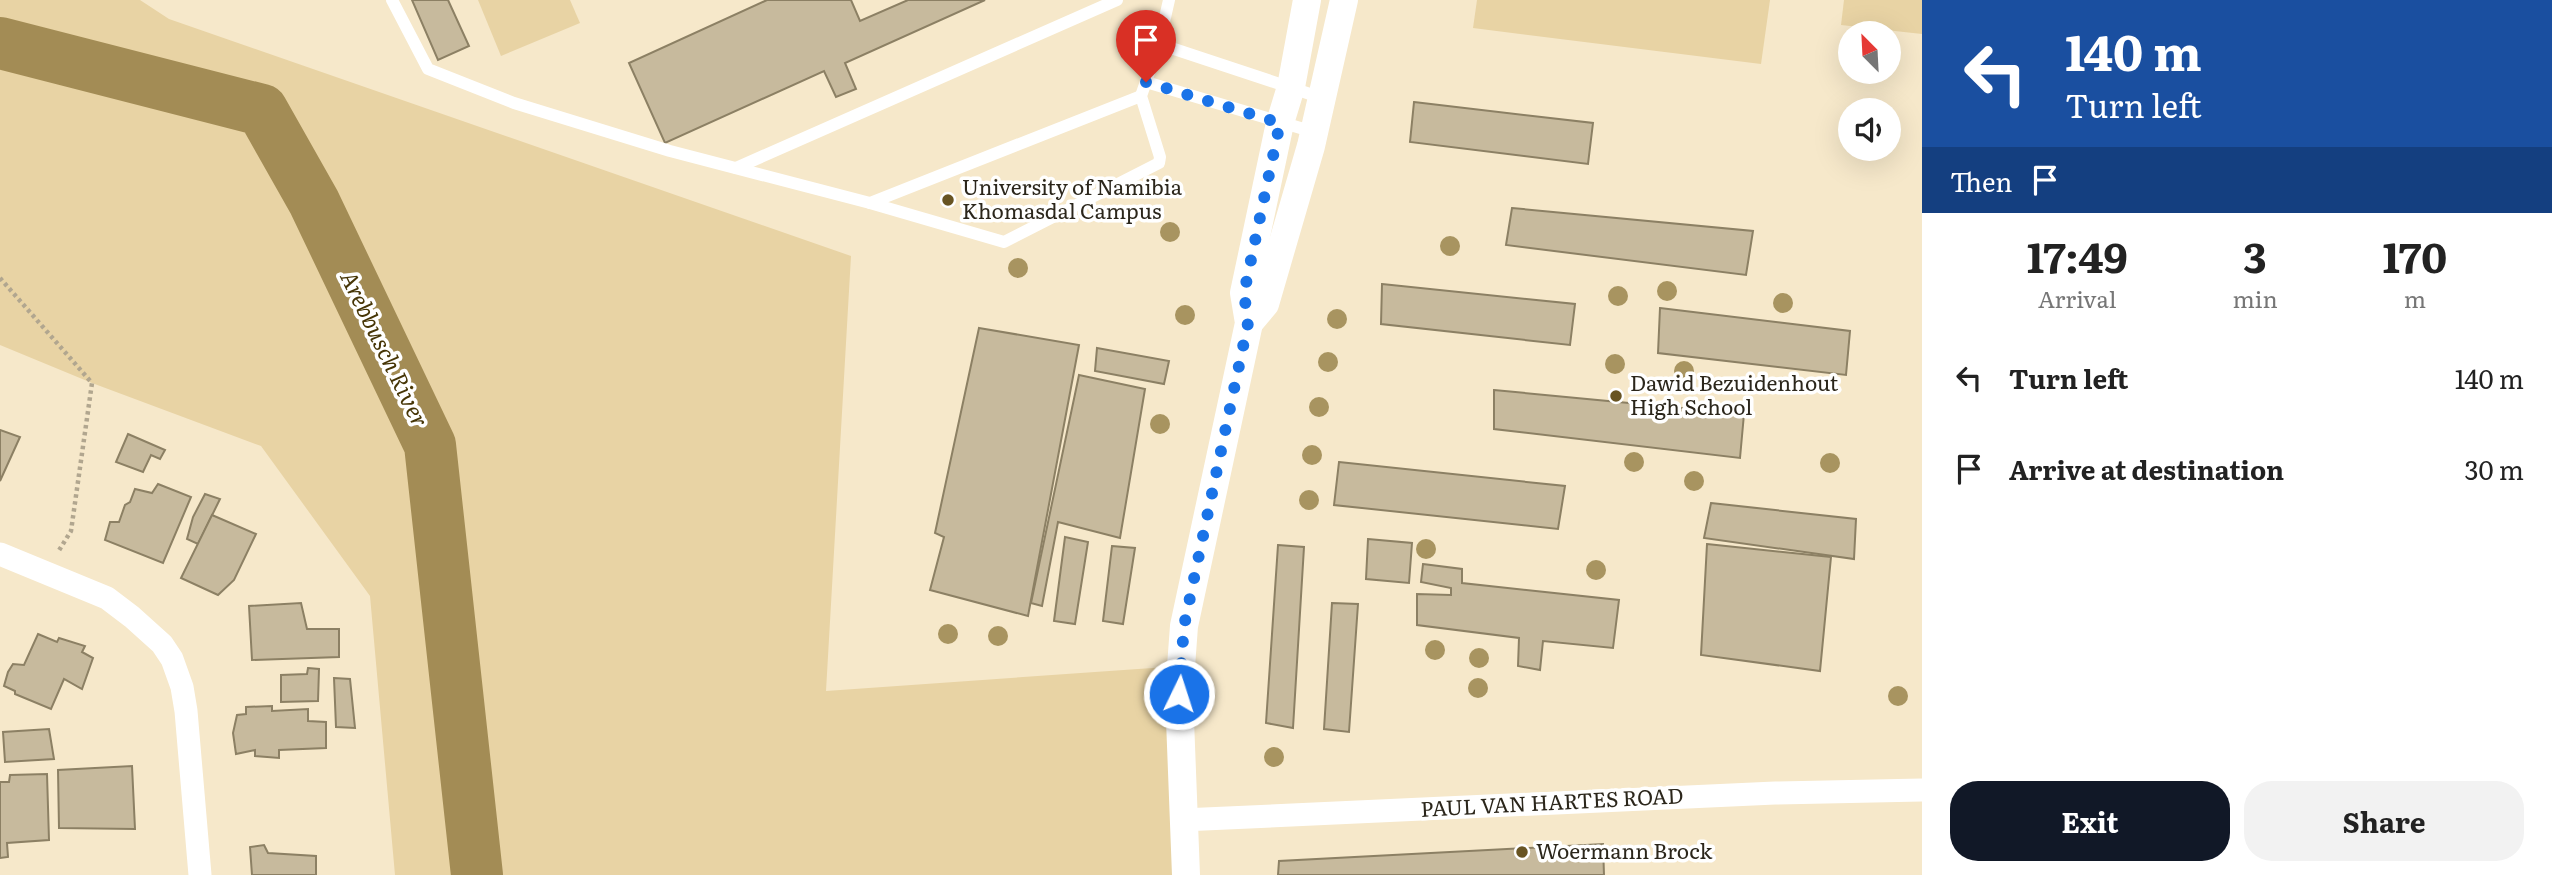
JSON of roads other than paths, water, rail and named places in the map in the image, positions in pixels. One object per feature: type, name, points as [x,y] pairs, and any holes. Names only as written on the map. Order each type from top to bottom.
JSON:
[{"type":"street","points":[[1186,875],[1179,694],[1184,626],[1248,323],[1244,293],[1280,123],[1291,87],[1307,0]]},
{"type":"street","points":[[1248,323],[1265,304],[1314,132],[1344,0]]},
{"type":"street","points":[[0,554],[107,598],[162,644],[172,659],[182,687],[186,711],[200,875]]},
{"type":"street","name":"PAUL VAN HARTES ROAD","points":[[1182,820],[1775,793],[1922,790]]},
{"type":"lane","points":[[392,0],[428,69],[514,103],[670,150],[1004,242],[1159,163],[1160,157],[1141,96],[1160,44],[1169,0]]},
{"type":"lane","points":[[736,168],[1117,0]]},
{"type":"lane","points":[[1160,44],[1322,98]]},
{"type":"lane","points":[[1146,82],[1314,132]]},
{"type":"lane","points":[[870,203],[1141,96]]},
{"type":"waterway","name":"Arebbusch River","points":[[0,43],[262,110],[314,202],[430,445],[477,875]]},
{"type":"place","name":"University of Namibia Khomasdal Campus","points":[[948,200]]},
{"type":"place","name":"Dawid Bezuidenhout High School","points":[[1616,396]]},
{"type":"place","name":"Woermann Brock","points":[[1522,852]]}]
